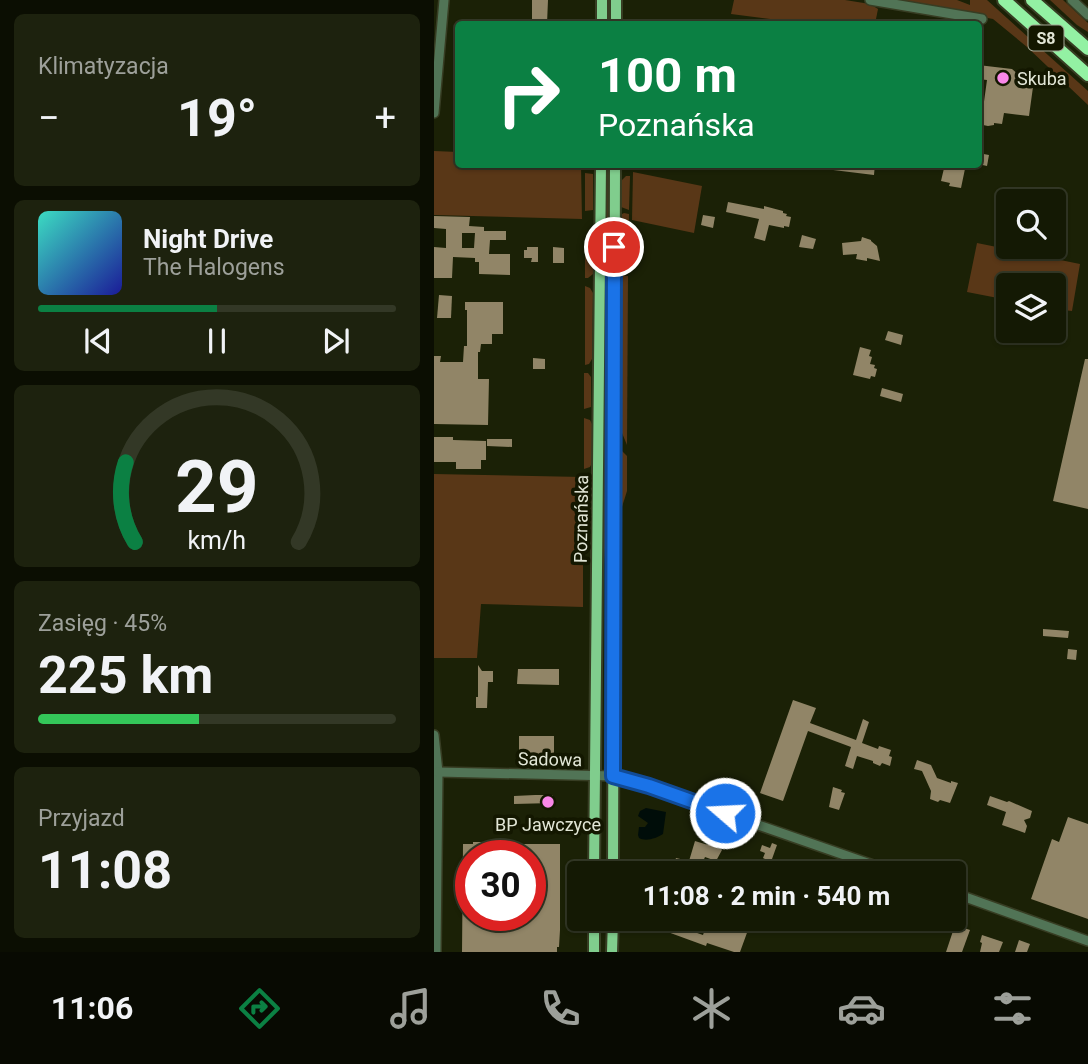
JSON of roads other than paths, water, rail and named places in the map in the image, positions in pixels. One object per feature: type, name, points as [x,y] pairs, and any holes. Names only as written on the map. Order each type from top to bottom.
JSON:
[{"type":"highway","name":"S8","points":[[1004,0],[1088,75]]},
{"type":"highway","name":"S8","points":[[1032,0],[1088,49]]},
{"type":"main road","points":[[602,0],[602,21]]},
{"type":"main road","points":[[616,0],[616,21]]},
{"type":"main road","name":"Poznańska","points":[[594,861],[601,168]]},
{"type":"main road","name":"Poznańska","points":[[613,861],[615,168]]},
{"type":"main road","points":[[594,931],[594,952]]},
{"type":"main road","points":[[612,931],[612,952]]},
{"type":"street","points":[[434,113],[444,0]]},
{"type":"street","points":[[870,0],[982,19]]},
{"type":"street","points":[[1072,0],[1088,15]]},
{"type":"street","points":[[434,735],[438,772],[436,952]]},
{"type":"street","name":"Sadowa","points":[[438,772],[613,776],[649,786],[862,861]]},
{"type":"street","points":[[966,898],[1088,941]]},
{"type":"place","name":"Skuba","points":[[1003,78]]},
{"type":"place","name":"BP Jawczyce","points":[[548,802]]}]
